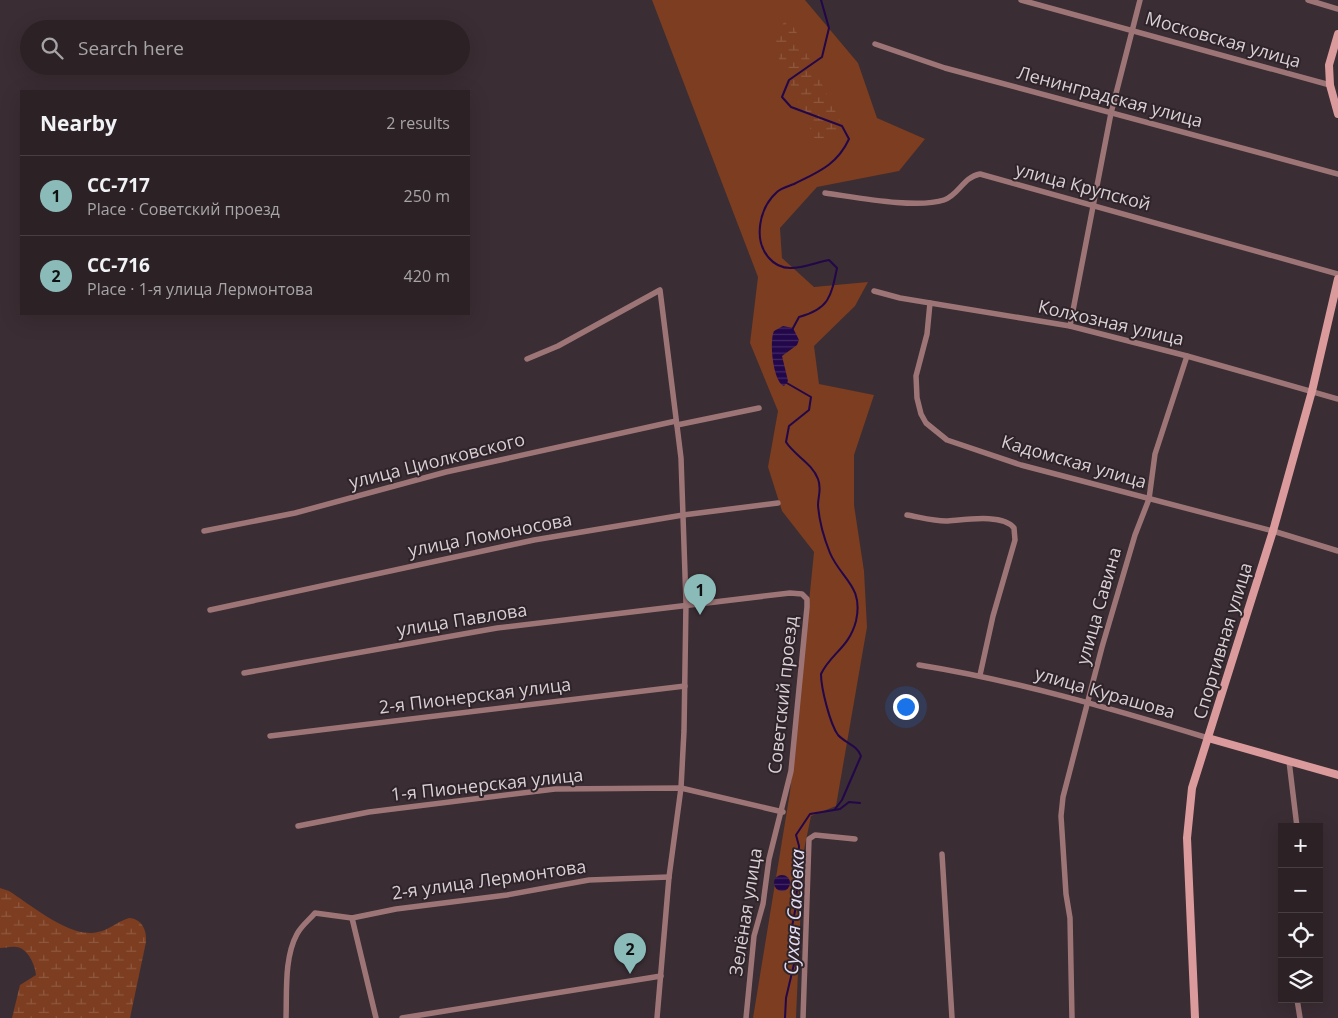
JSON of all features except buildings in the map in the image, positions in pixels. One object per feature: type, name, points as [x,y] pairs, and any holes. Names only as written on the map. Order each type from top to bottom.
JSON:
[{"type":"street","name":"Московская улица","points":[[1021,0],[1330,85]]},
{"type":"street","points":[[1070,326],[1111,113],[1140,0]]},
{"type":"street","points":[[1308,0],[1338,10]]},
{"type":"street","points":[[1338,34],[1329,65],[1330,85],[1338,114]]},
{"type":"street","name":"Ленинградская улица","points":[[875,44],[945,68],[1338,174]]},
{"type":"street","name":"улица Крупской","points":[[825,193],[907,202],[938,202],[954,196],[969,178],[980,174],[1094,204],[1338,274]]},
{"type":"street","name":"Спортивная улица","points":[[1195,1018],[1186,838],[1192,788],[1273,531],[1312,391],[1338,279]]},
{"type":"street","points":[[527,359],[558,346],[660,290],[681,458],[686,603],[681,788],[669,877],[657,1018]]},
{"type":"street","name":"Колхозная улица","points":[[874,291],[930,303],[1070,326],[1338,398]]},
{"type":"street","name":"Кадомская улица","points":[[930,303],[927,334],[916,376],[916,390],[920,414],[934,431],[947,440],[1021,465],[1273,531],[1338,551]]},
{"type":"street","name":"улица Савина","points":[[1072,1018],[1070,918],[1066,894],[1061,816],[1067,777],[1135,535],[1149,499],[1156,454],[1187,356]]},
{"type":"street","name":"улица Циолковского","points":[[204,531],[295,513],[446,472],[677,423],[759,408]]},
{"type":"street","name":"улица Ломоносова","points":[[210,610],[534,540],[683,515],[778,503]]},
{"type":"street","points":[[907,515],[945,521],[973,519],[1004,521],[1014,528],[1016,540],[993,616],[980,675]]},
{"type":"street","name":"Советский проезд","points":[[686,603],[790,593],[802,594],[807,599],[794,748],[783,812]]},
{"type":"street","name":"улица Павлова","points":[[244,673],[497,628],[686,603]]},
{"type":"street","name":"улица Курашова","points":[[919,665],[980,675],[1088,702],[1338,775]]},
{"type":"street","name":"2-я Пионерская улица","points":[[270,736],[685,686]]},
{"type":"street","points":[[1289,762],[1297,823]]},
{"type":"street","points":[[681,788],[783,812]]},
{"type":"street","name":"1-я Пионерская улица","points":[[298,826],[369,812],[555,789],[681,788]]},
{"type":"street","name":"Зелёная улица","points":[[746,1018],[754,936],[763,904],[773,842],[783,812]]},
{"type":"street","points":[[803,1018],[808,839],[815,835],[855,839]]},
{"type":"street","points":[[942,854],[952,1018]]},
{"type":"street","name":"2-я улица Лермонтова","points":[[286,1018],[287,981],[291,953],[297,933],[315,913],[352,918],[396,908],[507,895],[588,880],[669,877]]},
{"type":"street","points":[[352,918],[376,1018]]},
{"type":"street","points":[[402,1018],[661,976]]},
{"type":"street","points":[[1298,1003],[1300,1018]]},
{"type":"green space","points":[[652,0],[805,0],[858,63],[877,118],[925,139],[899,171],[817,187],[780,228],[782,258],[814,287],[868,282],[855,306],[814,346],[819,384],[874,395],[854,455],[854,505],[864,571],[867,627],[836,806],[811,816],[803,855],[796,1018],[753,1018],[790,792],[814,552],[782,511],[768,467],[778,411],[750,343],[758,277]]},
{"type":"green space","points":[[788,15],[845,131],[818,146],[772,43]]},
{"type":"green space","points":[[0,888],[9,891],[40,912],[76,931],[98,932],[129,918],[137,920],[143,926],[146,933],[146,942],[130,1018],[12,1018],[20,985],[36,975],[32,962],[24,950],[14,947],[0,948]]},
{"type":"shaded area","points":[[783,326],[793,328],[799,340],[797,345],[782,356],[788,381],[784,386],[777,377],[773,361],[772,343],[774,331]]},
{"type":"shaded area","points":[[782,875],[788,877],[790,883],[788,889],[782,891],[776,889],[774,883],[776,877]]},
{"type":"waterway","name":"Сухая Сасовка","points":[[792,330],[799,317],[823,306],[833,287],[837,268],[829,260],[797,268],[782,267],[775,264],[764,251],[761,242],[760,224],[766,207],[777,192],[811,176],[833,162],[849,139],[842,126],[791,107],[782,97],[789,80],[822,57],[829,28],[821,0]]},
{"type":"waterway","name":"Сухая Сасовка","points":[[785,382],[811,397],[809,410],[789,426],[786,442],[812,468],[818,479],[820,489],[819,511],[826,541],[830,553],[850,584],[857,599],[858,609],[853,630],[821,674],[826,706],[835,730],[841,738],[857,749],[861,756],[842,800],[835,809]]},
{"type":"waterway","name":"Сухая Сасовка","points":[[785,1018],[786,998],[794,964],[790,937],[796,906],[799,846],[796,835],[810,814],[840,809],[849,802],[860,803]]},
{"type":"place","name":"СС-717","points":[[700,615]]},
{"type":"place","name":"СС-716","points":[[630,974]]}]
